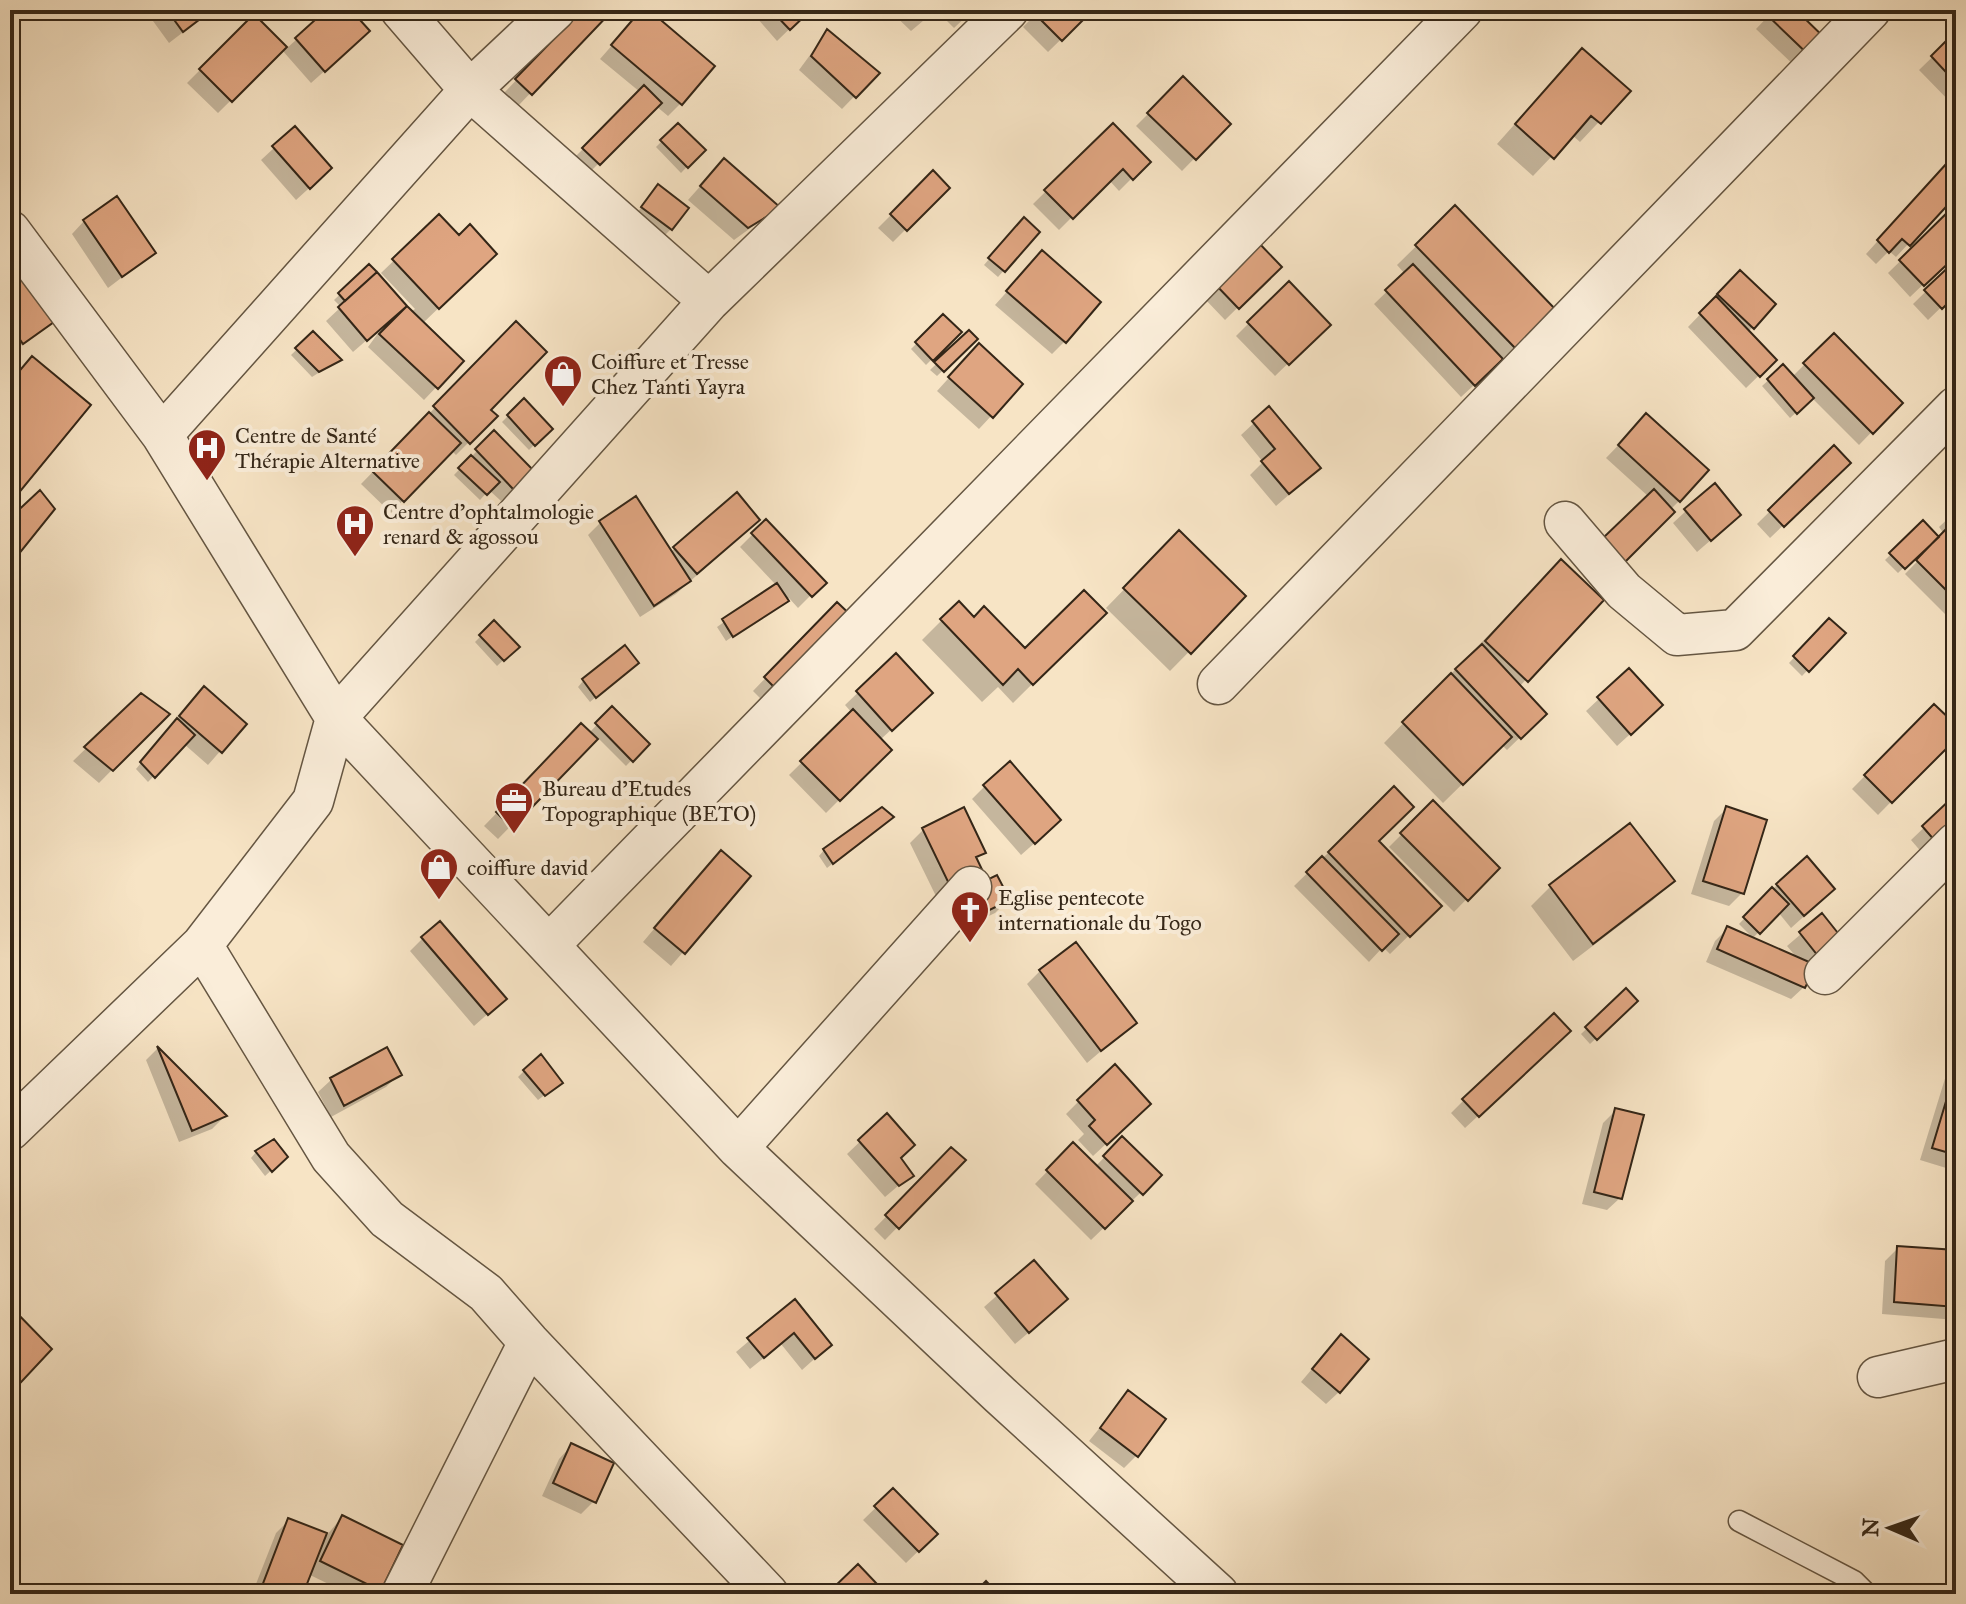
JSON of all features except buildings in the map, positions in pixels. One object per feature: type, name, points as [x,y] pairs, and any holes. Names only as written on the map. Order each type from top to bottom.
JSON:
[{"type":"street","points":[[401,10],[470,90],[709,301]]},
{"type":"street","points":[[162,435],[470,90],[555,10]]},
{"type":"street","points":[[10,1130],[202,945],[313,801],[336,718],[709,301],[1008,10]]},
{"type":"street","points":[[549,945],[1462,10]]},
{"type":"street","points":[[1218,684],[1870,10]]},
{"type":"street","points":[[10,231],[162,435],[336,718],[738,1148],[1201,1587]]},
{"type":"street","points":[[1565,522],[1624,591],[1677,635],[1735,630],[1956,407]]},
{"type":"street","points":[[1825,974],[1956,843]]},
{"type":"street","points":[[738,1148],[971,887]]},
{"type":"street","points":[[202,945],[331,1157],[387,1219],[486,1293],[768,1594]]},
{"type":"street","points":[[402,1594],[529,1342]]},
{"type":"street","points":[[1878,1377],[1956,1359]]},
{"type":"lane","points":[[1739,1521],[1854,1581],[1867,1594]]},
{"type":"place","name":"Coiffure et Tresse Chez Tanti Yayra","points":[[563,408]]},
{"type":"place","name":"Centre de Santé Thérapie Alternative","points":[[207,482]]},
{"type":"place","name":"Centre d'ophtalmologie renard & agossou","points":[[355,558]]},
{"type":"place","name":"Bureau d'Etudes Topographique (BETO)","points":[[514,835]]},
{"type":"place","name":"coiffure david","points":[[439,901]]},
{"type":"place","name":"Eglise pentecote internationale du Togo","points":[[970,944]]}]
